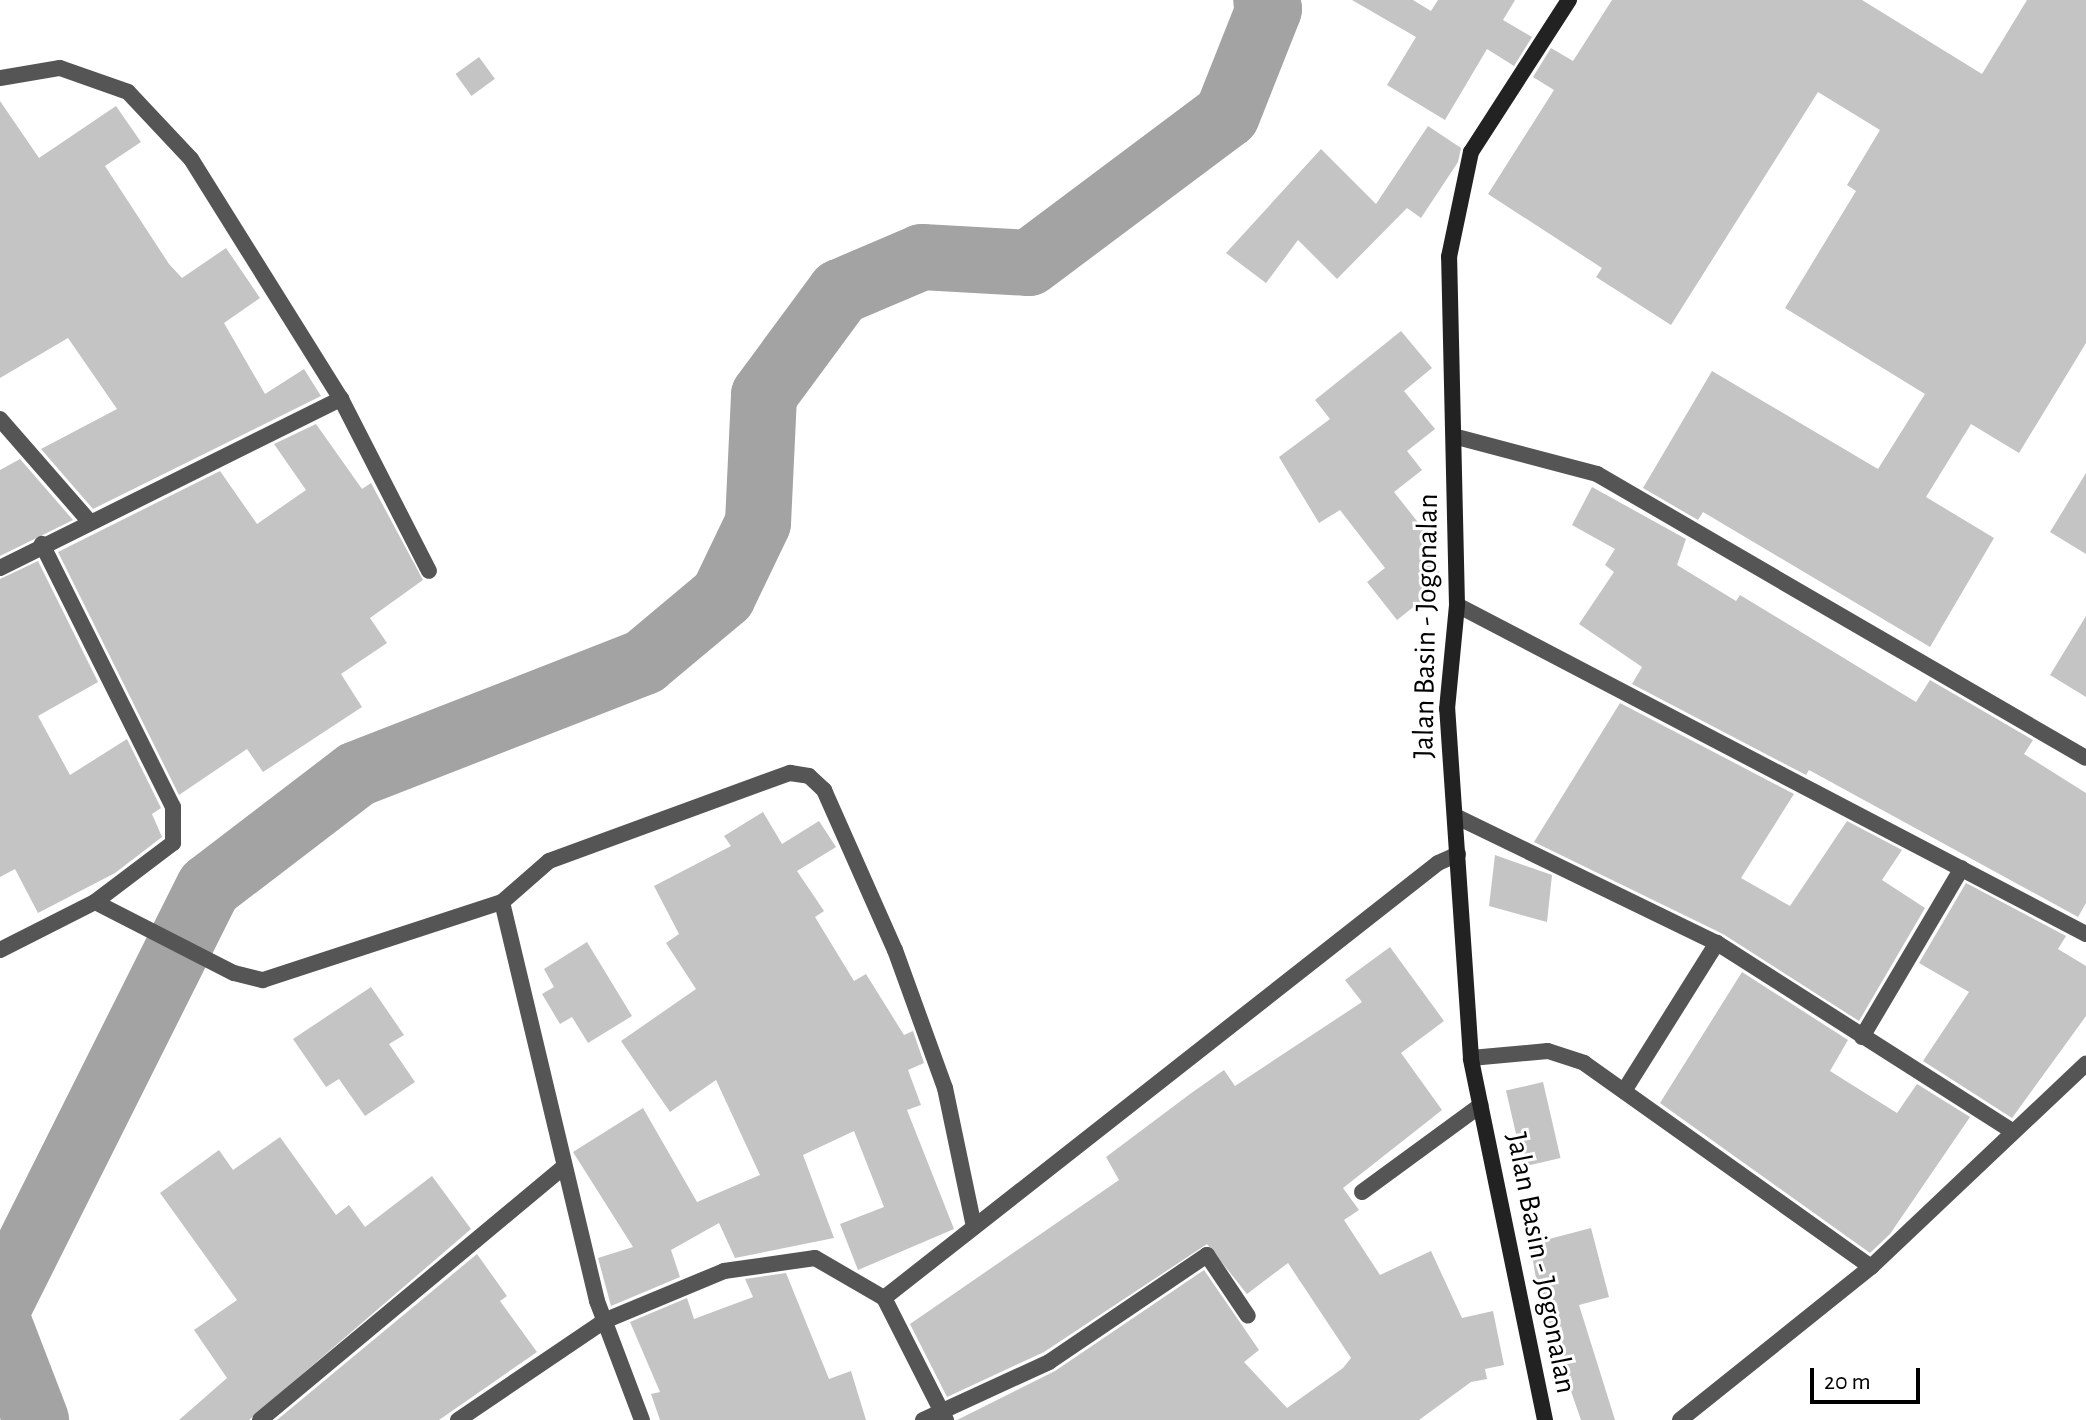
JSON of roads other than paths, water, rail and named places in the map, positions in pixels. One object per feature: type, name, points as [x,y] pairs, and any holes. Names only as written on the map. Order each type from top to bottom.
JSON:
[{"type":"main road","name":"Jalan Basin - Jogonalan","points":[[1545,1420],[1471,1058],[1447,709],[1457,605],[1457,437],[1449,257],[1471,152],[1569,0]]},
{"type":"street","points":[[0,78],[60,68],[128,92],[191,159],[341,399],[429,571]]},
{"type":"street","points":[[0,568],[42,544],[341,399]]},
{"type":"street","points":[[0,419],[89,521]]},
{"type":"street","points":[[1457,437],[1597,474],[2086,758]]},
{"type":"street","points":[[0,950],[95,902],[173,843],[173,807],[42,544]]},
{"type":"street","points":[[1457,605],[2086,934]]},
{"type":"street","points":[[95,902],[127,922],[234,973],[263,980],[297,973],[502,902],[549,861],[790,773],[809,776],[824,790],[895,950],[945,1088],[974,1227]]},
{"type":"street","points":[[1455,816],[1717,943],[2010,1130]]},
{"type":"street","points":[[884,1298],[1438,863],[1458,854]]},
{"type":"street","points":[[1862,1037],[1962,868]]},
{"type":"street","points":[[502,902],[562,1168],[604,1321],[642,1420]]},
{"type":"street","points":[[1624,1091],[1717,943]]},
{"type":"street","points":[[1471,1058],[1548,1051],[1584,1063],[1871,1267]]},
{"type":"street","points":[[1680,1420],[1871,1267],[2010,1130],[2086,1064]]},
{"type":"street","points":[[1362,1192],[1481,1105]]},
{"type":"street","points":[[260,1420],[562,1168]]},
{"type":"street","points":[[923,1420],[945,1417],[1049,1362],[1207,1255],[1248,1316]]},
{"type":"street","points":[[458,1420],[604,1321],[766,1261],[815,1258],[884,1298],[945,1417]]},
{"type":"waterway","points":[[0,1304],[209,887],[357,774],[644,662],[723,596],[758,523],[764,395],[840,292],[922,257],[1029,263],[1227,115],[1269,9],[1266,0]]},
{"type":"waterway","points":[[0,1326],[36,1420]]}]
